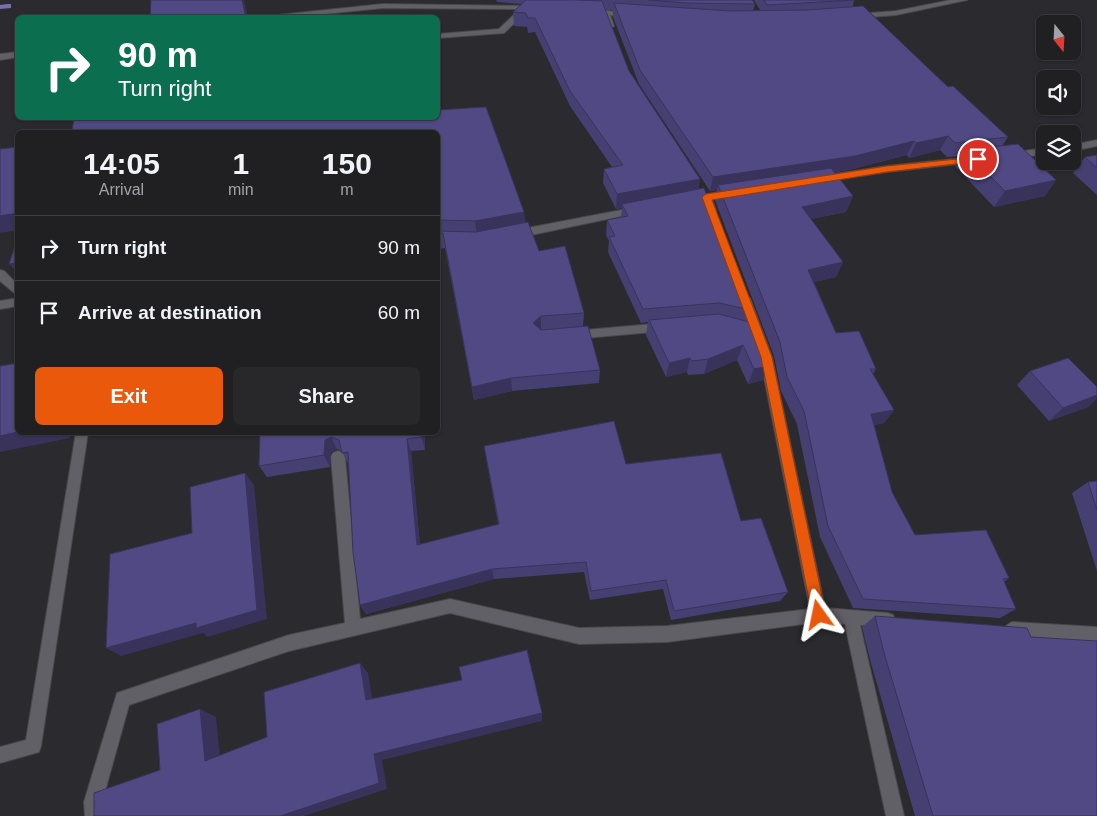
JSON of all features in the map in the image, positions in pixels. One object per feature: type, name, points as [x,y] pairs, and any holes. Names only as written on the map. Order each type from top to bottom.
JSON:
[{"type":"street","points":[[918,0],[926,6]]},
{"type":"street","points":[[846,17],[896,13],[963,0]]},
{"type":"street","points":[[286,15],[383,6],[527,7],[546,9]]},
{"type":"street","points":[[440,36],[502,31],[527,7]]},
{"type":"street","points":[[612,31],[601,10],[638,17]]},
{"type":"street","points":[[0,57],[15,54]]},
{"type":"street","points":[[1081,146],[1097,143]]},
{"type":"street","points":[[1004,156],[1036,152]]},
{"type":"street","points":[[811,181],[887,169],[984,159]]},
{"type":"street","points":[[716,225],[701,195],[744,191]]},
{"type":"street","points":[[505,236],[651,207]]},
{"type":"street","points":[[0,274],[15,289]]},
{"type":"street","points":[[740,288],[766,357],[819,615]]},
{"type":"street","points":[[0,305],[15,302]]},
{"type":"street","points":[[561,336],[676,326]]},
{"type":"street","points":[[740,330],[758,334]]},
{"type":"street","points":[[0,755],[33,746],[82,435]]},
{"type":"street","points":[[338,457],[353,628]]},
{"type":"street","points":[[94,816],[93,802],[123,699],[289,643],[450,606],[579,636],[666,634],[819,615],[900,621]]},
{"type":"street","points":[[851,618],[896,816]]},
{"type":"street","points":[[1000,629],[1097,635]]},
{"type":"building","points":[[151,0],[242,0],[245,15],[150,15]]},
{"type":"building","points":[[526,0],[602,1],[629,71],[700,179],[617,194],[604,169],[623,165],[570,91],[535,18],[528,18],[526,13],[513,12]]},
{"type":"building","points":[[648,0],[752,0],[755,4],[687,3]]},
{"type":"building","points":[[764,0],[855,0],[767,5]]},
{"type":"building","points":[[614,3],[729,11],[808,10],[863,6],[948,87],[953,86],[1008,137],[955,143],[948,136],[916,143],[914,141],[855,156],[713,177],[640,70]]},
{"type":"building","points":[[486,107],[524,212],[475,221],[440,220],[440,130],[72,130],[74,120],[440,120],[440,110]]},
{"type":"building","points":[[1018,144],[1036,161],[1036,170],[1045,170],[1056,180],[1005,191],[964,150]]},
{"type":"building","points":[[15,147],[15,214],[0,216],[0,149]]},
{"type":"building","points":[[1097,155],[1097,168],[1085,157]]},
{"type":"building","points":[[831,168],[853,196],[802,207],[843,262],[808,270],[836,333],[859,331],[876,369],[870,369],[894,410],[871,414],[892,492],[915,535],[986,530],[1009,578],[1003,579],[1016,609],[863,599],[828,526],[804,411],[787,377],[780,342],[718,185]]},
{"type":"building","points":[[704,188],[751,310],[719,303],[643,309],[609,237],[615,236],[607,220],[628,216],[622,204]]},
{"type":"building","points":[[528,222],[539,251],[565,246],[584,313],[541,316],[533,323],[541,330],[588,326],[600,370],[511,378],[472,387],[443,233],[440,234],[440,231],[476,232]]},
{"type":"building","points":[[15,245],[15,263],[9,264]]},
{"type":"building","points":[[719,314],[757,324],[769,366],[754,369],[743,345],[708,359],[692,361],[690,358],[669,363],[649,320]]},
{"type":"building","points":[[1068,358],[1097,387],[1097,395],[1063,408],[1030,371]]},
{"type":"building","points":[[15,364],[15,433],[0,436],[0,366]]},
{"type":"building","points":[[614,421],[626,464],[721,453],[741,521],[761,518],[788,592],[674,611],[666,580],[591,591],[586,562],[492,569],[360,605],[353,552],[348,452],[342,453],[339,440],[331,437],[325,440],[324,455],[259,466],[260,435],[421,435],[421,437],[407,439],[417,545],[499,524],[484,446]]},
{"type":"building","points":[[245,473],[257,610],[196,628],[196,623],[106,648],[110,554],[192,533],[190,487]]},
{"type":"building","points":[[1097,481],[1097,510],[1088,482]]},
{"type":"building","points":[[875,616],[1027,628],[1031,637],[1097,641],[1097,816],[933,816],[884,653]]},
{"type":"building","points":[[527,650],[542,713],[374,754],[379,783],[280,816],[94,816],[94,793],[160,770],[157,724],[200,709],[205,761],[267,737],[264,692],[360,663],[366,700],[462,680],[459,667]]},
{"type":"waterway","points":[[0,7],[8,6]]},
{"type":"route","points":[[819,615],[766,357],[706,197],[887,169],[978,159]]}]
